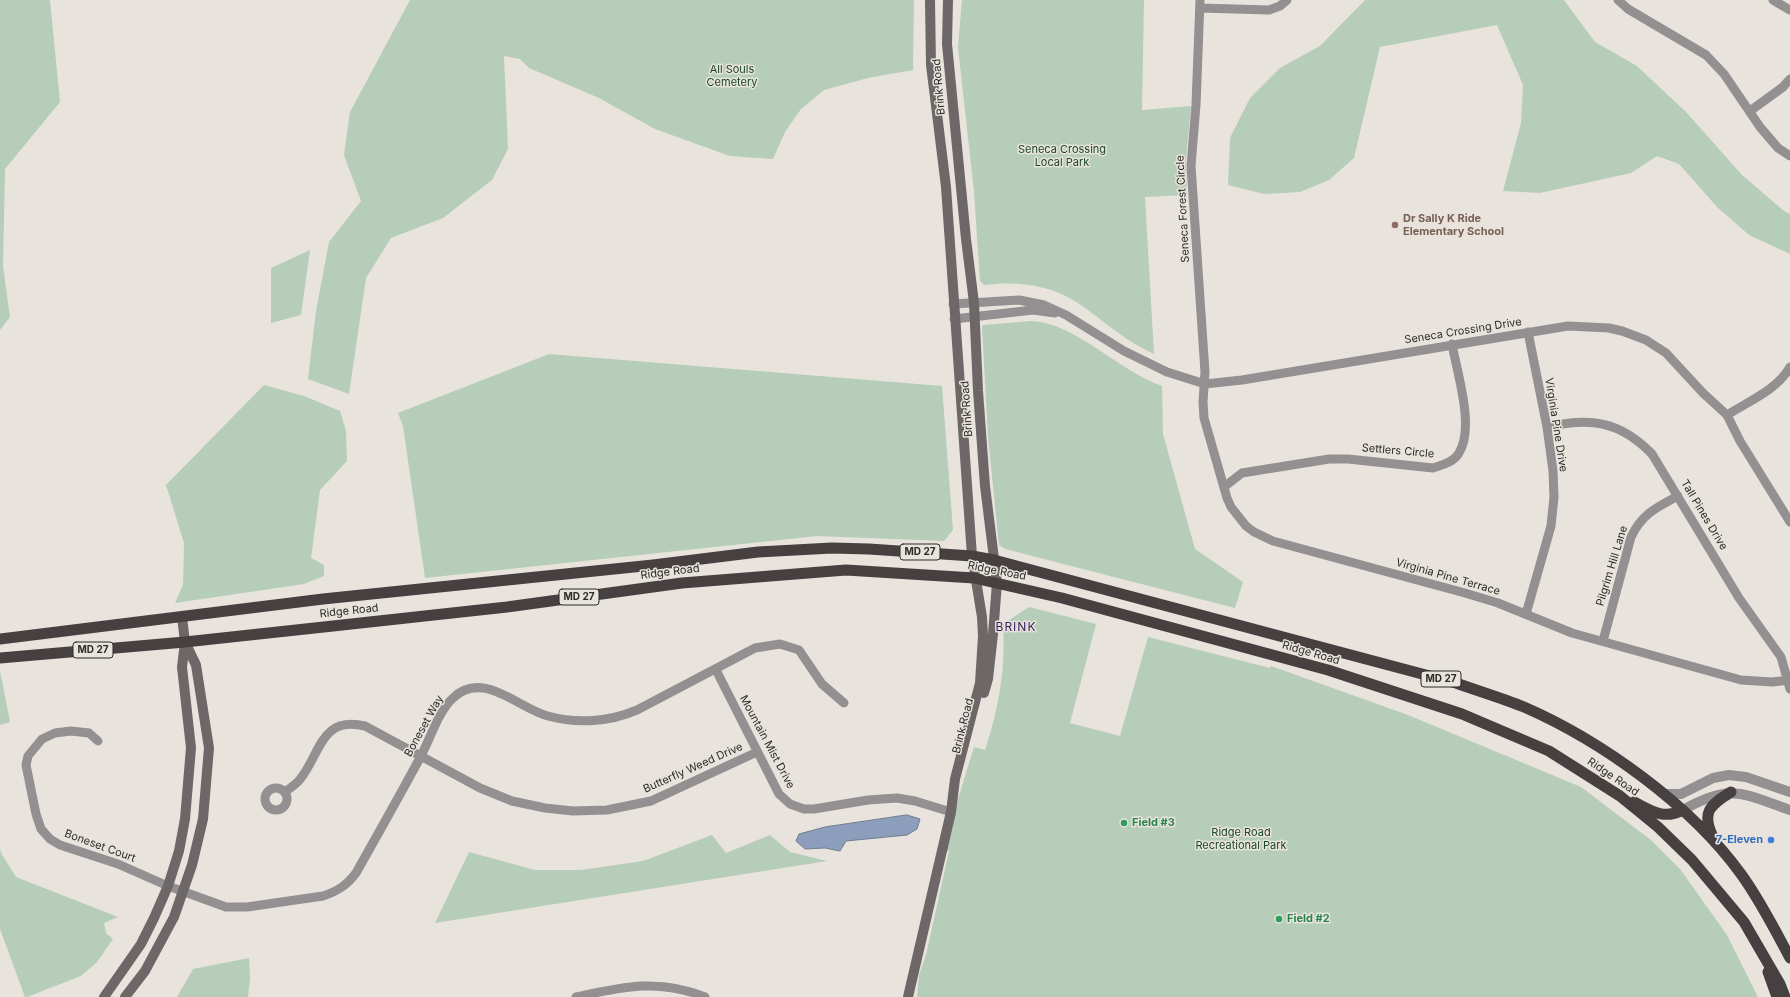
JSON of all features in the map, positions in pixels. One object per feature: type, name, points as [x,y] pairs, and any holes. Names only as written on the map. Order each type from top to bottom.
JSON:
[{"type":"highway","name":"Ridge Road","points":[[0,639],[323,599],[645,566],[758,552],[832,548],[878,549],[972,556],[994,560],[1456,683],[1524,707],[1573,732],[1610,755],[1664,794],[1683,810],[1741,874],[1767,914],[1790,958]]},
{"type":"highway","name":"Ridge Road","points":[[0,658],[185,642],[507,607],[690,582],[846,570],[974,578],[1062,598],[1328,670],[1462,714],[1549,751],[1620,796],[1658,827],[1692,860],[1744,922],[1786,997]]},
{"type":"highway","points":[[1718,847],[1708,826],[1708,814],[1710,806],[1731,792]]},
{"type":"highway","points":[[1620,796],[1658,814],[1672,816],[1683,810]]},
{"type":"highway","points":[[1759,947],[1777,997]]},
{"type":"main road","name":"Brink Road","points":[[908,997],[951,812],[955,779],[980,683],[983,630],[979,597],[974,578],[972,556],[954,319],[946,187],[932,66],[930,0]]},
{"type":"main road","name":"Brink Road","points":[[948,0],[947,44],[966,239],[974,303],[978,391],[985,486],[997,583],[988,679],[959,790],[951,812]]},
{"type":"main road","points":[[104,997],[141,944],[168,886],[179,851],[185,819],[191,748],[182,667],[185,642],[182,617]]},
{"type":"main road","points":[[125,997],[153,957],[174,917],[184,892],[203,819],[209,748],[196,665],[185,642]]},
{"type":"street","name":"Seneca Forest Circle","points":[[1205,384],[1191,166],[1196,105],[1200,4],[1269,10],[1280,6],[1287,0]]},
{"type":"street","points":[[1618,0],[1628,9],[1706,55],[1724,74],[1760,128],[1778,148],[1790,156]]},
{"type":"street","points":[[1773,0],[1790,10]]},
{"type":"street","points":[[1750,111],[1783,87],[1790,80]]},
{"type":"street","name":"Seneca Crossing Drive","points":[[953,304],[1019,300],[1044,305],[1066,315],[1150,365],[1205,384],[1242,380],[1568,326],[1609,328],[1646,340],[1666,353],[1727,415],[1740,441],[1790,522]]},
{"type":"street","name":"Seneca Crossing Drive","points":[[954,319],[1033,310],[1066,315]]},
{"type":"street","name":"Virginia Pine Drive","points":[[1526,614],[1551,526],[1554,497],[1553,471],[1547,427],[1528,332]]},
{"type":"street","name":"Settlers Circle","points":[[1224,487],[1242,473],[1329,459],[1348,459],[1433,468],[1446,464],[1460,452],[1466,434],[1466,418],[1452,344]]},
{"type":"street","points":[[1727,415],[1775,385],[1784,378],[1790,367]]},
{"type":"street","name":"Virginia Pine Terrace","points":[[1205,384],[1203,402],[1204,418],[1227,498],[1237,517],[1254,532],[1268,539],[1465,593],[1526,614],[1572,633],[1603,640],[1741,680],[1789,683]]},
{"type":"street","name":"Tall Pines Drive","points":[[1547,427],[1577,421],[1606,424],[1638,440],[1652,454],[1739,598],[1781,657],[1789,683]]},
{"type":"street","name":"Pilgrim Hill Lane","points":[[1603,640],[1631,537],[1636,526],[1642,518],[1655,508],[1678,496]]},
{"type":"street","name":"Boneset Way","points":[[168,886],[226,907],[247,908],[308,899],[335,892],[347,884],[356,873],[421,755],[446,706],[454,696],[465,690],[485,688],[497,691],[530,710],[547,716],[580,720],[601,720],[627,714],[716,670],[755,648],[780,644],[799,650],[822,684],[844,703]]},
{"type":"street","name":"Mountain Mist Drive","points":[[716,670],[779,794],[790,804],[798,808],[814,809],[868,800],[897,798],[915,801],[951,812]]},
{"type":"street","name":"Butterfly Weed Drive","points":[[285,792],[301,778],[327,734],[341,726],[355,723],[365,726],[421,755],[480,788],[512,801],[545,808],[573,811],[607,810],[652,801],[757,752]]},
{"type":"street","name":"Boneset Court","points":[[98,741],[89,733],[71,731],[55,733],[42,739],[28,756],[26,765],[36,814],[41,829],[50,839],[60,845],[118,864],[168,886]]},
{"type":"street","points":[[1664,794],[1681,794],[1713,778],[1729,775],[1746,777],[1790,792]]},
{"type":"street","points":[[1683,810],[1709,796],[1731,792],[1745,794],[1790,810]]},
{"type":"street","points":[[576,997],[623,986],[652,985],[667,986],[705,997]]},
{"type":"green space","points":[[0,0],[50,0],[60,102],[5,169],[3,266],[10,317],[0,330]]},
{"type":"green space","name":"All Souls Cemetery","points":[[410,0],[914,0],[913,70],[868,78],[824,90],[801,109],[785,132],[773,159],[730,156],[655,129],[599,98],[529,68],[520,59],[504,56],[508,149],[492,180],[443,218],[391,238],[366,278],[349,394],[308,379],[316,311],[329,242],[361,201],[344,155],[350,112]]},
{"type":"green space","name":"Seneca Crossing Local Park","points":[[962,0],[1144,0],[1142,110],[1191,106],[1186,160],[1187,195],[1145,197],[1154,354],[1124,337],[1078,303],[1056,292],[1032,285],[1009,283],[984,285],[980,281],[974,192],[958,47]]},
{"type":"green space","points":[[1365,0],[1564,0],[1595,42],[1637,66],[1686,112],[1742,175],[1784,211],[1790,214],[1790,254],[1749,235],[1717,207],[1679,164],[1657,156],[1631,173],[1540,193],[1503,191],[1521,123],[1523,85],[1497,25],[1380,47],[1354,158],[1329,180],[1300,192],[1264,194],[1228,185],[1230,138],[1250,98],[1280,68],[1320,46]]},
{"type":"green space","points":[[310,250],[301,315],[271,323],[271,268]]},
{"type":"green space","points":[[1031,321],[1047,323],[1064,329],[1129,370],[1162,386],[1163,434],[1195,549],[1243,582],[1235,608],[1005,549],[999,545],[988,437],[982,326]]},
{"type":"green space","points":[[549,354],[942,386],[953,530],[944,541],[817,536],[425,578],[403,426],[398,413]]},
{"type":"green space","points":[[264,385],[304,396],[340,411],[346,431],[347,461],[320,490],[311,558],[324,565],[324,576],[304,584],[175,603],[183,585],[184,543],[166,485]]},
{"type":"green space","name":"Ridge Road Recreational Park","points":[[1029,607],[1096,624],[1070,723],[1120,736],[1148,637],[1270,668],[1271,666],[1408,715],[1581,787],[1651,840],[1680,869],[1727,935],[1758,997],[917,997],[919,975],[926,955],[949,851],[942,851],[974,747],[985,750],[998,703],[1002,672],[1004,640],[1003,624]]},
{"type":"green space","points":[[0,671],[10,722],[0,725]]},
{"type":"green space","points":[[712,835],[726,853],[770,835],[790,852],[827,861],[435,923],[469,852],[535,870],[581,870],[643,861]]},
{"type":"green space","points":[[0,848],[1,853],[16,877],[118,917],[104,923],[106,933],[113,939],[97,962],[81,976],[25,997],[0,929]]},
{"type":"green space","points":[[249,958],[250,979],[248,997],[177,997],[193,969]]},
{"type":"water","points":[[907,815],[920,819],[917,829],[907,835],[846,841],[840,851],[825,848],[805,849],[796,841],[799,834],[825,827]]},
{"type":"place","name":"Dr Sally K Ride Elementary School","points":[[1395,225]]},
{"type":"place","name":"Field #3","points":[[1124,823]]},
{"type":"place","name":"7-Eleven","points":[[1771,840]]},
{"type":"place","name":"Field #2","points":[[1279,919]]},
{"type":"district","name":"BRINK","points":[[1016,627]]}]
